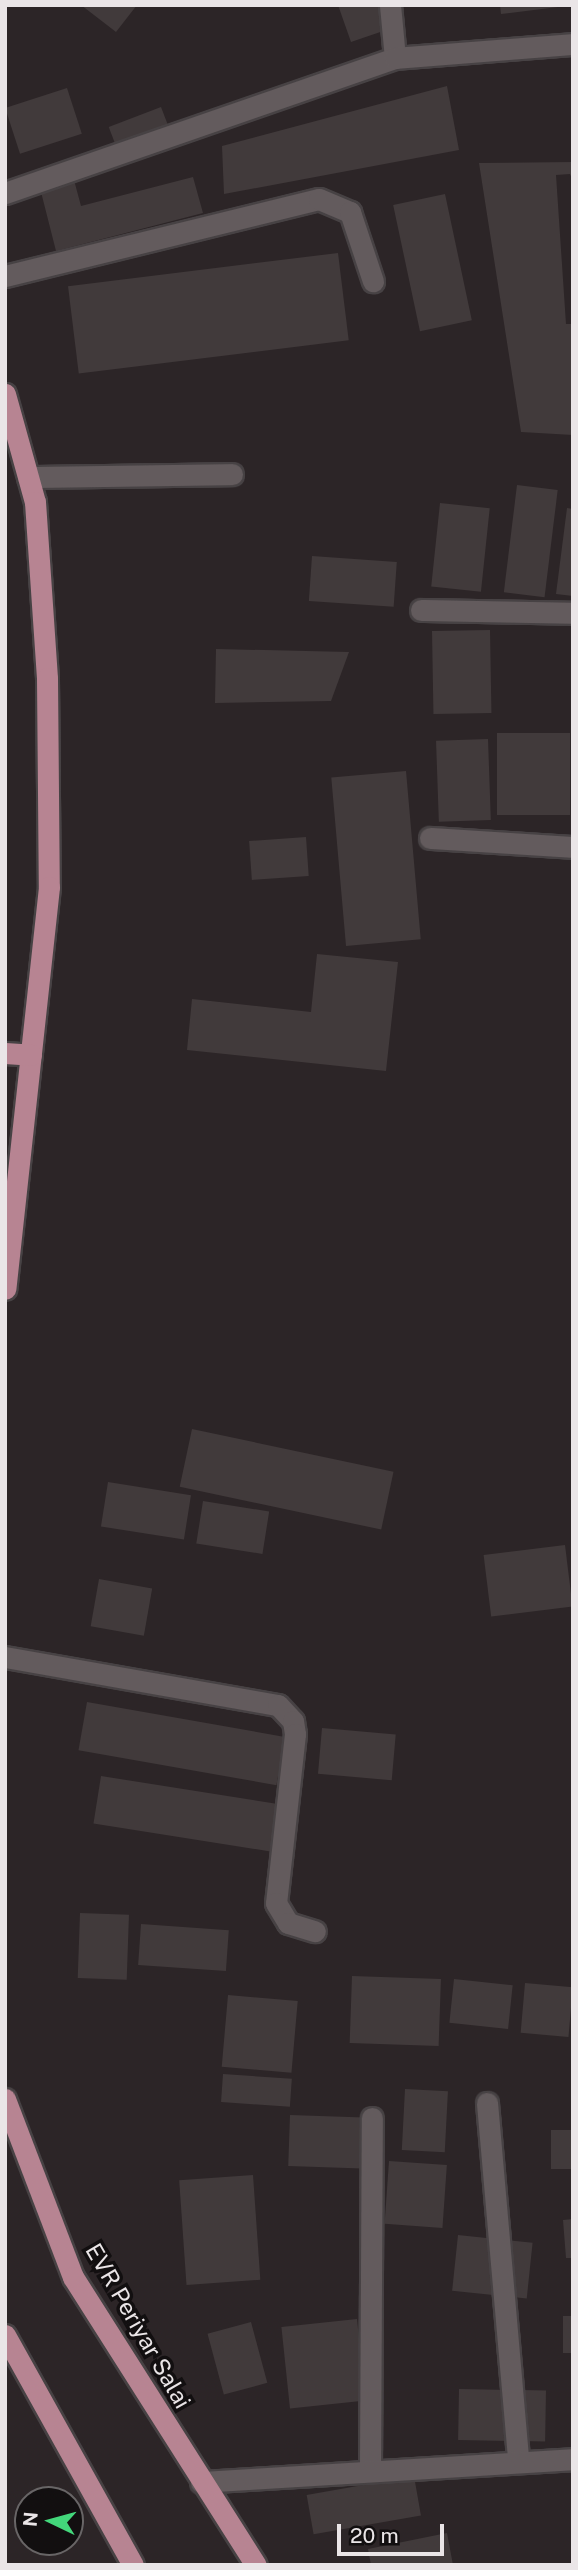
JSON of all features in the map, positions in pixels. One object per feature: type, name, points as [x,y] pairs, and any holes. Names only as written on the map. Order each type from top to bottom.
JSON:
[{"type":"main road","points":[[5,394],[35,502],[47,678],[49,887],[5,1289]]},
{"type":"main road","points":[[5,1054],[31,1055]]},
{"type":"main road","name":"EVR Periyar Salai","points":[[5,2099],[73,2277],[256,2565]]},
{"type":"main road","points":[[5,2335],[133,2565]]},
{"type":"street","points":[[390,5],[395,58]]},
{"type":"street","points":[[5,193],[395,58],[573,44]]},
{"type":"street","points":[[5,276],[319,199],[350,212],[373,281]]},
{"type":"street","points":[[28,477],[232,474]]},
{"type":"street","points":[[421,610],[573,613]]},
{"type":"street","points":[[430,838],[573,847]]},
{"type":"street","points":[[5,1657],[278,1705],[295,1734],[276,1903],[288,1923],[315,1931]]},
{"type":"street","points":[[487,2103],[518,2458]]},
{"type":"street","points":[[370,2469],[372,2118]]},
{"type":"street","points":[[201,2482],[518,2458],[573,2459]]},
{"type":"building","points":[[81,5],[137,5],[116,32]]},
{"type":"building","points":[[338,5],[384,5],[392,28],[351,42]]},
{"type":"building","points":[[500,5],[557,5],[558,7],[501,14]]},
{"type":"building","points":[[447,86],[459,150],[224,194],[222,146]]},
{"type":"building","points":[[67,88],[82,134],[20,154],[5,108]]},
{"type":"building","points":[[161,107],[168,125],[116,145],[109,127]]},
{"type":"building","points":[[573,162],[573,181],[570,174],[556,175],[566,324],[573,324],[573,435],[521,432],[479,163]]},
{"type":"building","points":[[193,177],[203,213],[56,251],[40,188],[74,180],[81,206]]},
{"type":"building","points":[[445,194],[472,320],[420,331],[393,205]]},
{"type":"building","points":[[338,253],[349,340],[79,373],[68,286]]},
{"type":"building","points":[[517,485],[558,490],[545,597],[504,592]]},
{"type":"building","points":[[440,503],[490,508],[481,592],[431,587]]},
{"type":"building","points":[[567,508],[573,509],[573,596],[556,594]]},
{"type":"building","points":[[312,556],[397,562],[394,607],[309,601]]},
{"type":"building","points":[[490,630],[491,713],[433,714],[432,631]]},
{"type":"building","points":[[216,649],[349,652],[331,701],[215,703]]},
{"type":"building","points":[[497,733],[570,733],[570,815],[497,815]]},
{"type":"building","points":[[488,739],[491,820],[439,822],[436,741]]},
{"type":"building","points":[[406,771],[421,939],[346,946],[331,778]]},
{"type":"building","points":[[306,837],[309,876],[252,880],[249,841]]},
{"type":"building","points":[[317,954],[398,962],[386,1071],[187,1050],[192,999],[311,1012]]},
{"type":"building","points":[[192,1429],[393,1472],[381,1530],[180,1487]]},
{"type":"building","points":[[108,1482],[191,1495],[184,1540],[101,1526]]},
{"type":"building","points":[[203,1501],[269,1511],[262,1554],[196,1543]]},
{"type":"building","points":[[565,1545],[573,1607],[491,1617],[484,1555]]},
{"type":"building","points":[[99,1579],[152,1588],[144,1636],[91,1626]]},
{"type":"building","points":[[87,1702],[285,1737],[276,1785],[78,1750]]},
{"type":"building","points":[[322,1728],[396,1734],[392,1780],[318,1774]]},
{"type":"building","points":[[101,1776],[278,1804],[270,1851],[93,1823]]},
{"type":"building","points":[[80,1913],[129,1915],[127,1980],[78,1978]]},
{"type":"building","points":[[141,1924],[229,1930],[226,1971],[138,1965]]},
{"type":"building","points":[[352,1976],[441,1979],[439,2046],[350,2043]]},
{"type":"building","points":[[454,1979],[513,1985],[508,2029],[449,2023]]},
{"type":"building","points":[[525,1983],[573,1987],[568,2037],[521,2033]]},
{"type":"building","points":[[228,1995],[298,2001],[291,2073],[222,2067]]},
{"type":"building","points":[[223,2074],[292,2079],[290,2107],[221,2102]]},
{"type":"building","points":[[405,2089],[448,2091],[445,2152],[402,2150]]},
{"type":"building","points":[[290,2115],[364,2118],[362,2169],[288,2166]]},
{"type":"building","points":[[551,2130],[573,2130],[573,2169],[551,2169]]},
{"type":"building","points":[[389,2161],[447,2165],[442,2228],[385,2224]]},
{"type":"building","points":[[253,2175],[260,2280],[187,2285],[179,2180]]},
{"type":"building","points":[[573,2219],[573,2258],[566,2258],[563,2220]]},
{"type":"building","points":[[458,2235],[533,2243],[527,2299],[452,2291]]},
{"type":"building","points":[[563,2316],[573,2316],[573,2353],[563,2353]]},
{"type":"building","points":[[357,2319],[366,2401],[290,2408],[281,2327]]},
{"type":"building","points":[[251,2322],[267,2383],[224,2395],[208,2334]]},
{"type":"building","points":[[459,2389],[546,2391],[545,2442],[458,2440]]},
{"type":"building","points":[[414,2476],[421,2515],[314,2534],[307,2495]]},
{"type":"building","points":[[447,2533],[453,2565],[371,2565],[368,2549]]}]
